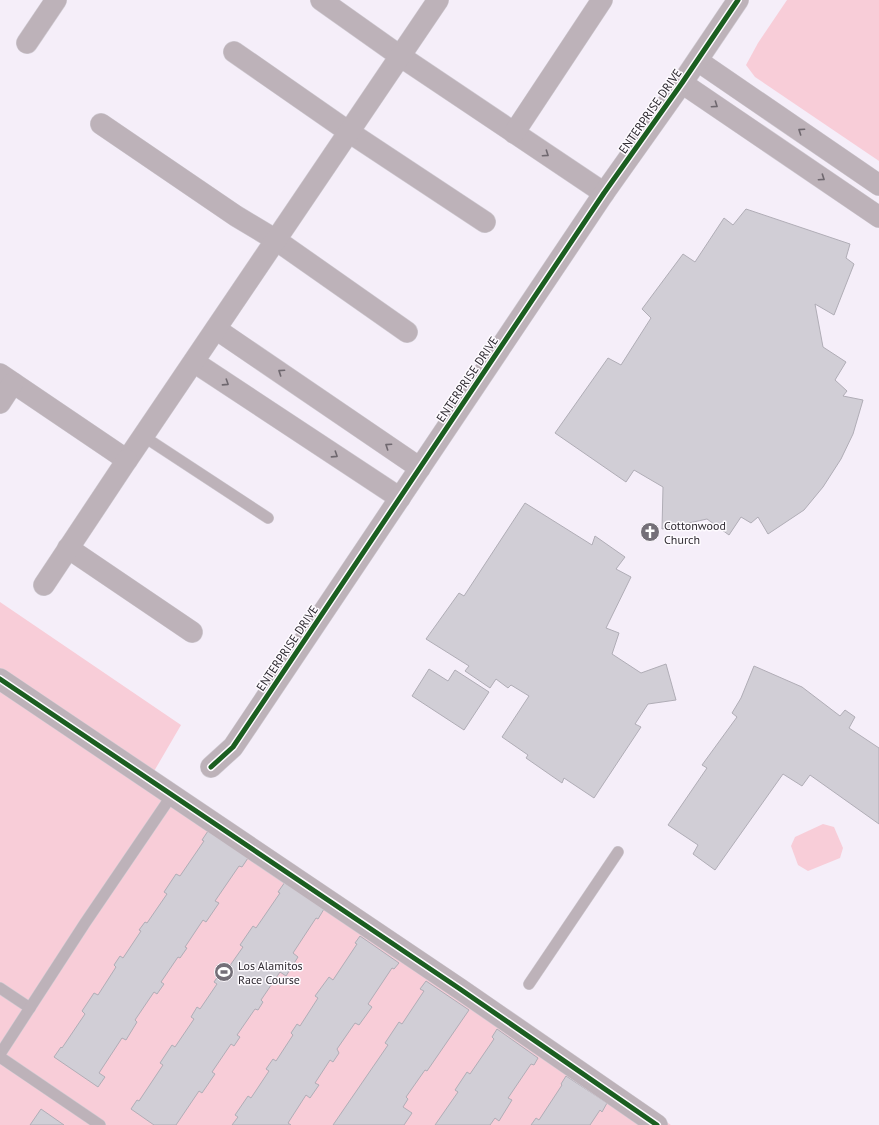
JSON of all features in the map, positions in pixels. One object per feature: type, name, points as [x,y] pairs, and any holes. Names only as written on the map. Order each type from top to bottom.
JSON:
[{"type":"street","points":[[27,43],[56,0]]},
{"type":"street","points":[[321,0],[400,56],[604,193]]},
{"type":"street","points":[[44,585],[438,0]]},
{"type":"street","points":[[514,133],[602,0]]},
{"type":"street","name":"ENTERPRISE DRIVE","points":[[211,767],[233,747],[604,193],[698,61],[738,0]]},
{"type":"street","points":[[234,52],[349,132],[484,222]]},
{"type":"street","points":[[698,61],[879,185]]},
{"type":"street","points":[[682,84],[879,217]]},
{"type":"street","points":[[101,124],[236,216],[276,240],[407,332]]},
{"type":"street","points":[[216,329],[420,468]]},
{"type":"street","points":[[194,362],[400,498]]},
{"type":"street","points":[[0,403],[7,378],[127,460]]},
{"type":"street","points":[[68,548],[192,632]]},
{"type":"street","points":[[0,679],[460,989],[658,1125]]},
{"type":"lane","points":[[143,436],[268,518]]},
{"type":"lane","points":[[100,1125],[0,1055],[85,923],[172,795]]},
{"type":"lane","points":[[529,984],[618,852]]},
{"type":"lane","points":[[0,988],[30,1008]]},
{"type":"shaded area","points":[[787,0],[879,0],[879,161],[755,77],[746,65],[758,43]]},
{"type":"shaded area","name":"Los Alamitos Race Course","points":[[0,602],[181,725],[153,773],[225,820],[671,1125],[0,1125]]},
{"type":"shaded area","points":[[823,824],[834,827],[843,848],[840,858],[808,871],[798,865],[791,846],[795,837]]},
{"type":"building","points":[[746,209],[850,244],[846,258],[854,264],[834,315],[815,304],[823,347],[846,362],[835,380],[847,391],[843,396],[863,400],[853,434],[841,459],[823,487],[804,510],[768,534],[758,517],[751,523],[741,517],[729,535],[707,519],[662,529],[663,487],[634,470],[626,482],[555,433],[608,358],[621,365],[651,318],[642,309],[683,254],[695,262],[724,218],[733,225]]},
{"type":"building","points":[[525,503],[592,545],[595,536],[625,557],[616,569],[631,577],[606,628],[619,633],[612,654],[641,673],[666,664],[676,700],[648,704],[635,724],[641,727],[594,798],[564,778],[562,783],[526,758],[528,755],[502,737],[529,696],[511,685],[508,688],[496,679],[490,688],[465,671],[469,666],[426,639],[459,593],[464,596]]},
{"type":"building","points":[[754,666],[802,687],[840,716],[845,710],[855,717],[849,728],[879,748],[879,824],[810,775],[802,786],[783,774],[715,870],[693,854],[698,845],[668,825],[707,768],[702,765],[737,717],[732,713],[741,698]]},
{"type":"building","points":[[429,669],[448,681],[455,670],[489,692],[464,730],[412,696]]},
{"type":"building","points":[[208,831],[248,858],[242,867],[239,866],[215,901],[219,903],[206,922],[203,920],[185,947],[187,948],[180,958],[178,957],[161,982],[164,984],[157,994],[154,992],[135,1020],[137,1022],[126,1040],[122,1038],[99,1073],[105,1077],[98,1087],[54,1057],[61,1047],[62,1048],[85,1014],[82,1011],[94,993],[98,995],[116,967],[114,965],[120,956],[123,958],[141,931],[139,930],[145,922],[147,923],[167,894],[164,892],[176,874],[180,876],[204,841],[202,840]]},
{"type":"building","points":[[285,882],[324,909],[318,919],[316,918],[293,953],[298,957],[286,976],[280,972],[261,1000],[263,1002],[258,1010],[255,1009],[237,1035],[240,1037],[234,1046],[231,1044],[212,1072],[215,1074],[202,1093],[199,1091],[176,1125],[154,1125],[131,1109],[137,1100],[139,1101],[163,1065],[160,1063],[172,1045],[175,1047],[194,1019],[191,1017],[197,1007],[200,1009],[217,984],[214,982],[221,972],[224,974],[243,947],[240,945],[253,926],[256,928],[280,893],[278,892]]},
{"type":"building","points":[[360,936],[399,963],[394,969],[392,968],[368,1004],[372,1007],[359,1025],[355,1023],[337,1049],[339,1053],[333,1062],[330,1060],[315,1083],[319,1085],[310,1098],[306,1095],[288,1123],[291,1125],[232,1125],[238,1117],[235,1115],[248,1096],[251,1098],[269,1071],[266,1069],[273,1059],[276,1061],[293,1035],[291,1033],[297,1024],[300,1026],[318,998],[315,996],[329,977],[333,980],[357,944],[355,943]]},
{"type":"building","points":[[426,981],[469,1010],[427,1071],[425,1070],[406,1097],[408,1099],[403,1107],[412,1113],[404,1125],[333,1125],[388,1045],[385,1043],[399,1022],[402,1024],[424,991],[420,989]]},
{"type":"building","points":[[497,1029],[538,1058],[534,1065],[531,1064],[508,1098],[512,1100],[499,1121],[495,1118],[490,1125],[435,1125],[458,1092],[455,1090],[467,1072],[470,1074],[494,1039],[492,1037]]},
{"type":"building","points":[[566,1076],[607,1103],[602,1112],[600,1110],[590,1125],[531,1125],[536,1118],[539,1120],[562,1085],[561,1084]]},
{"type":"building","points":[[41,1109],[64,1125],[30,1125]]},
{"type":"cycle path","points":[[211,767],[233,747],[604,193],[682,83],[738,0]]},
{"type":"cycle path","points":[[0,679],[460,989],[657,1125]]},
{"type":"place","name":"Cottonwood Church","points":[[650,532]]},
{"type":"place","name":"Los Alamitos Race Course","points":[[224,972]]}]
